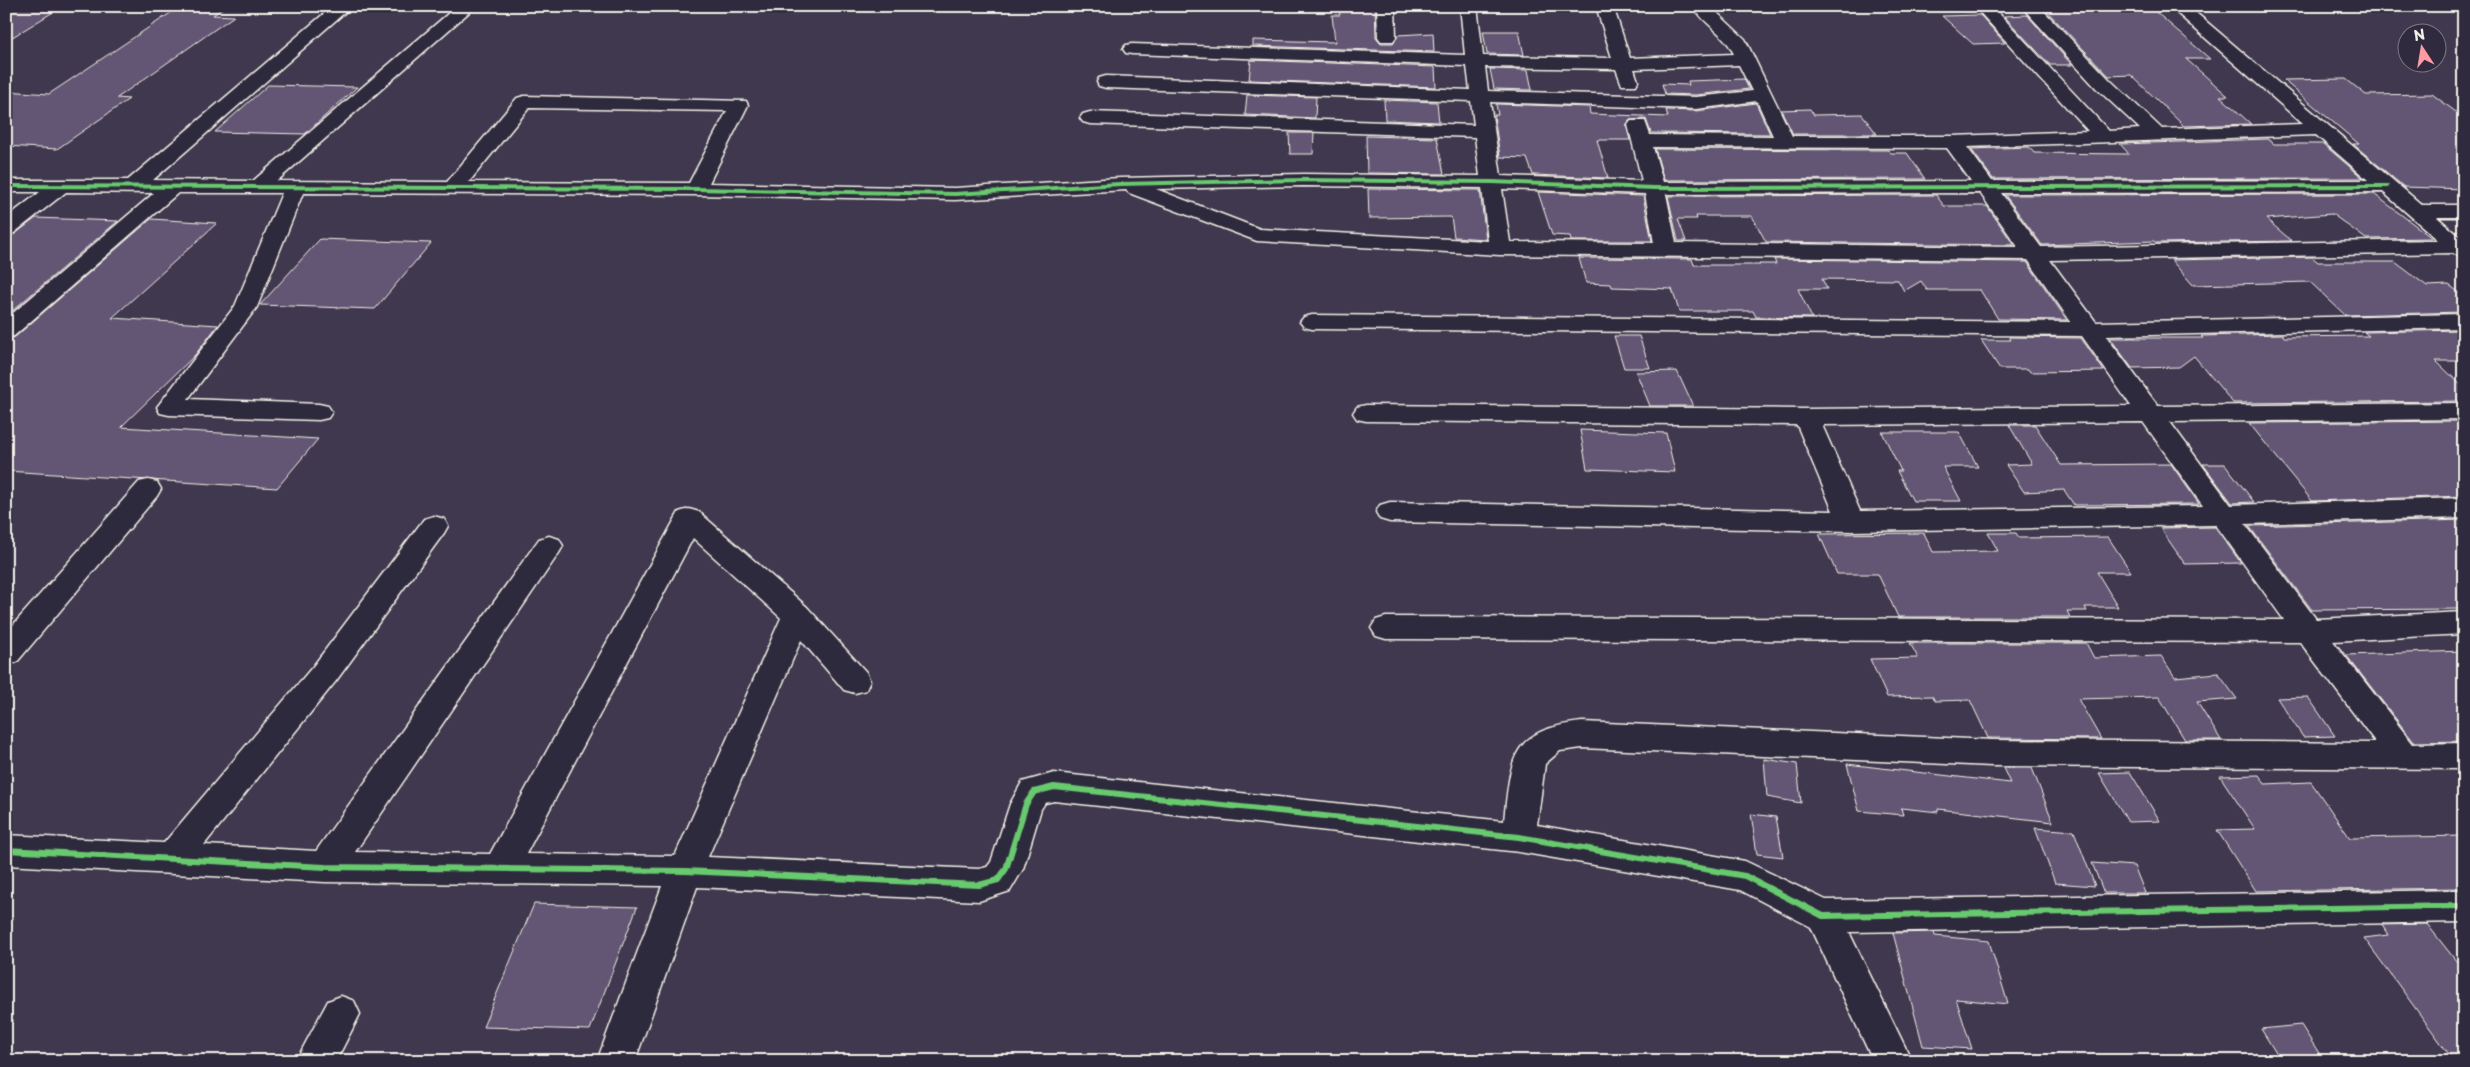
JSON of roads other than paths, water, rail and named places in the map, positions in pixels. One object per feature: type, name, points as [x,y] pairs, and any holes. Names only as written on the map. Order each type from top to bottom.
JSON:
[{"type":"street","points":[[133,187],[344,6]]},
{"type":"street","points":[[258,188],[468,6]]},
{"type":"street","points":[[1386,6],[1387,37]]},
{"type":"street","points":[[1468,6],[1475,61],[1482,96],[1484,131],[1500,248]]},
{"type":"street","points":[[1604,6],[1625,64],[1641,142],[1654,188],[1666,250]]},
{"type":"street","points":[[1701,6],[1710,18],[1732,34],[1786,143]]},
{"type":"street","points":[[1982,6],[2103,136]]},
{"type":"street","points":[[2029,6],[2102,84],[2156,135]]},
{"type":"street","points":[[2177,6],[2461,249]]},
{"type":"street","points":[[1132,49],[1475,61],[1625,64],[1745,59]]},
{"type":"street","points":[[1106,82],[1696,104],[1762,95]]},
{"type":"street","points":[[453,188],[524,102],[739,106],[696,189]]},
{"type":"street","points":[[1090,118],[1484,131]]},
{"type":"street","points":[[1641,142],[1953,142],[2319,129]]},
{"type":"street","points":[[1953,142],[2091,329],[2150,414],[2308,631],[2405,757]]},
{"type":"street","points":[[6,186],[696,189],[956,194],[1120,184],[1304,180],[1492,182],[1654,188],[2387,186]]},
{"type":"street","points":[[1120,184],[1258,235],[1500,248],[2036,254],[2461,249]]},
{"type":"street","points":[[6,228],[60,186]]},
{"type":"street","points":[[6,331],[173,187]]},
{"type":"street","points":[[295,188],[246,307],[169,407],[319,412]]},
{"type":"street","points":[[2416,211],[2464,211]]},
{"type":"street","points":[[1312,322],[2091,329],[2464,321]]},
{"type":"street","points":[[1366,413],[1806,417],[2464,411]]},
{"type":"street","points":[[1806,417],[1851,521]]},
{"type":"street","points":[[6,654],[148,489]]},
{"type":"street","points":[[1390,512],[1851,521],[2224,515],[2464,508]]},
{"type":"street","points":[[500,870],[689,519],[797,615],[855,681]]},
{"type":"street","points":[[173,858],[325,673],[434,526]]},
{"type":"street","points":[[325,867],[550,546]]},
{"type":"street","points":[[616,1061],[685,871],[797,615]]},
{"type":"street","points":[[1386,628],[2308,631],[2464,624]]},
{"type":"street","points":[[1519,837],[1530,759],[1542,746],[1559,738],[1582,735],[1992,753],[2464,756]]},
{"type":"street","points":[[6,850],[325,867],[685,871],[979,885],[998,880],[1006,869],[1026,804],[1034,792],[1054,787],[1519,837],[1745,876],[1823,916],[2464,906]]},
{"type":"street","points":[[1823,916],[1893,1061]]},
{"type":"street","points":[[315,1061],[340,1014]]}]
